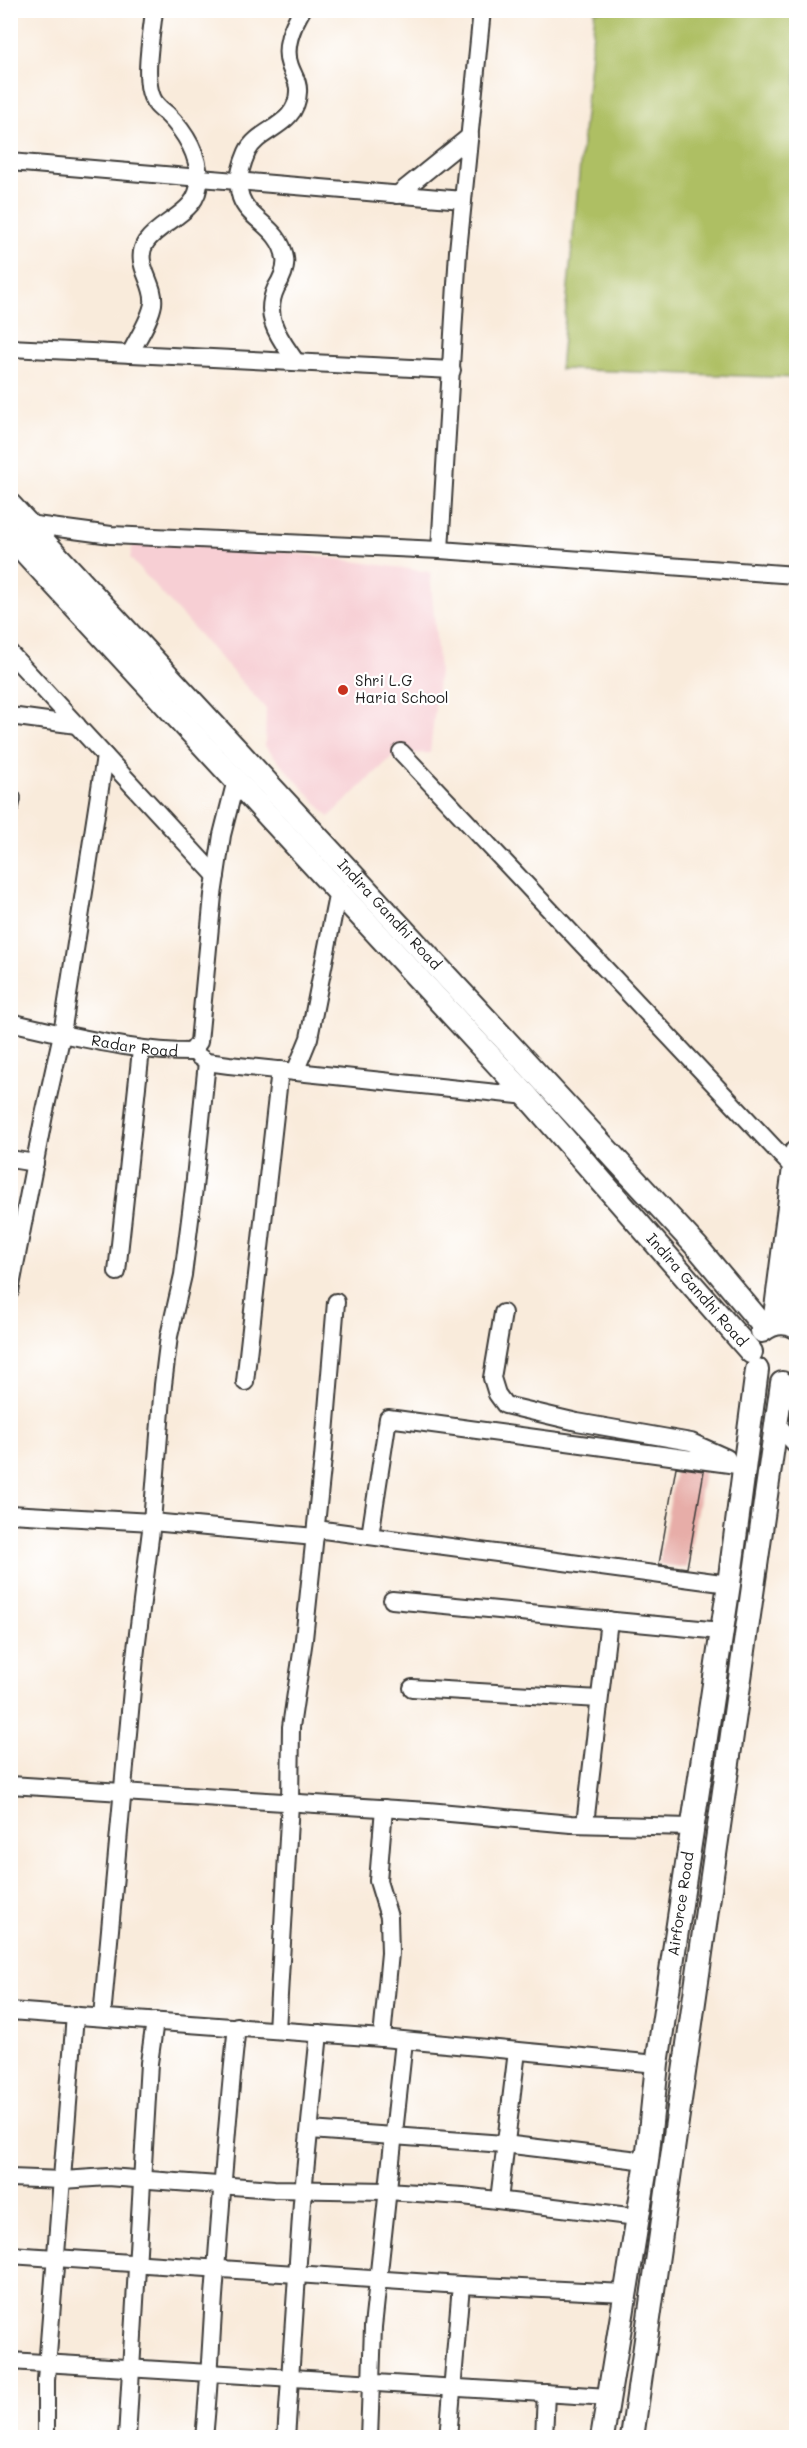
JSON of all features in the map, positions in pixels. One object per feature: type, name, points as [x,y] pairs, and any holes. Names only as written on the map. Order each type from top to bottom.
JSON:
[{"type":"main road","name":"Indira Gandhi Road","points":[[10,505],[17,533],[236,780],[527,1096],[754,1361]]},
{"type":"main road","name":"Indira Gandhi Road","points":[[17,533],[697,1247],[782,1326]]},
{"type":"main road","points":[[782,1326],[795,1160]]},
{"type":"main road","points":[[792,1383],[763,1377],[754,1361],[753,1343],[782,1326],[796,1294]]},
{"type":"main road","name":"Airforce Road","points":[[602,2438],[646,2161],[657,2064],[691,1827],[729,1584],[754,1361]]},
{"type":"main road","name":"Airforce Road","points":[[632,2438],[776,1423],[792,1383]]},
{"type":"street","points":[[130,354],[153,304],[152,291],[141,263],[142,251],[156,232],[185,211],[194,201],[199,178],[193,148],[184,132],[154,103],[150,94],[154,10]]},
{"type":"street","points":[[296,362],[271,322],[270,308],[283,276],[286,260],[282,248],[268,229],[250,214],[242,202],[238,181],[248,150],[258,139],[287,118],[295,106],[298,91],[286,54],[289,38],[302,10]]},
{"type":"street","points":[[441,550],[464,200],[482,10]]},
{"type":"street","points":[[397,195],[470,136]]},
{"type":"street","points":[[10,162],[464,200]]},
{"type":"street","points":[[10,348],[452,370]]},
{"type":"street","points":[[17,533],[441,550],[796,575]]},
{"type":"street","points":[[10,653],[216,876]]},
{"type":"street","points":[[10,716],[77,725]]},
{"type":"street","points":[[401,752],[795,1160]]},
{"type":"street","points":[[10,1291],[62,1034],[105,756]]},
{"type":"street","name":"Radar Road","points":[[10,1022],[141,1050],[191,1052],[199,1042],[202,1026],[216,876],[222,835],[236,780]]},
{"type":"street","points":[[245,1382],[288,1071],[309,1038],[338,891]]},
{"type":"street","points":[[117,1272],[141,1050]]},
{"type":"street","points":[[191,1052],[207,1062],[527,1096]]},
{"type":"street","points":[[102,2017],[135,1657],[152,1522],[163,1386],[169,1336],[183,1275],[207,1062]]},
{"type":"street","points":[[10,1159],[35,1163]]},
{"type":"street","points":[[277,2030],[290,1803],[291,1727],[315,1533],[336,1302]]},
{"type":"street","points":[[504,1312],[492,1378],[497,1394],[505,1405],[577,1422],[691,1442],[744,1466]]},
{"type":"street","points":[[370,1536],[388,1418],[744,1466]]},
{"type":"street","points":[[776,1423],[796,1445]]},
{"type":"street","points":[[10,1514],[370,1536],[729,1584]]},
{"type":"street","points":[[392,1600],[722,1631]]},
{"type":"street","points":[[585,1824],[609,1620]]},
{"type":"street","points":[[412,1688],[599,1699]]},
{"type":"street","points":[[10,1785],[384,1808],[585,1824],[691,1827]]},
{"type":"street","points":[[382,2038],[390,1953],[389,1917],[378,1881],[384,1808]]},
{"type":"street","points":[[10,2011],[237,2026],[657,2064]]},
{"type":"street","points":[[46,2438],[47,2362],[75,2015]]},
{"type":"street","points":[[127,2438],[141,2180],[149,2063],[155,2021]]},
{"type":"street","points":[[204,2438],[237,2026]]},
{"type":"street","points":[[286,2438],[297,2273],[319,2033]]},
{"type":"street","points":[[369,2438],[378,2277],[404,2041]]},
{"type":"street","points":[[499,2200],[517,2051]]},
{"type":"street","points":[[310,2130],[504,2144],[646,2161]]},
{"type":"street","points":[[10,2178],[63,2180],[108,2177],[223,2186],[387,2191],[499,2200],[637,2217]]},
{"type":"street","points":[[10,2255],[378,2277],[461,2285],[625,2293]]},
{"type":"street","points":[[448,2438],[461,2285]]},
{"type":"street","points":[[10,2361],[609,2397]]},
{"type":"street","points":[[544,2438],[546,2393]]},
{"type":"shaded area","name":"Shri L.G Haria School","points":[[136,530],[430,572],[439,671],[430,753],[395,754],[329,817],[265,746],[266,709],[130,558]]},
{"type":"green space","points":[[595,11],[796,11],[796,378],[560,369]]},
{"type":"building","points":[[676,1467],[704,1471],[687,1568],[659,1564]]},
{"type":"place","name":"Shri L.G Haria School","points":[[343,690]]}]
